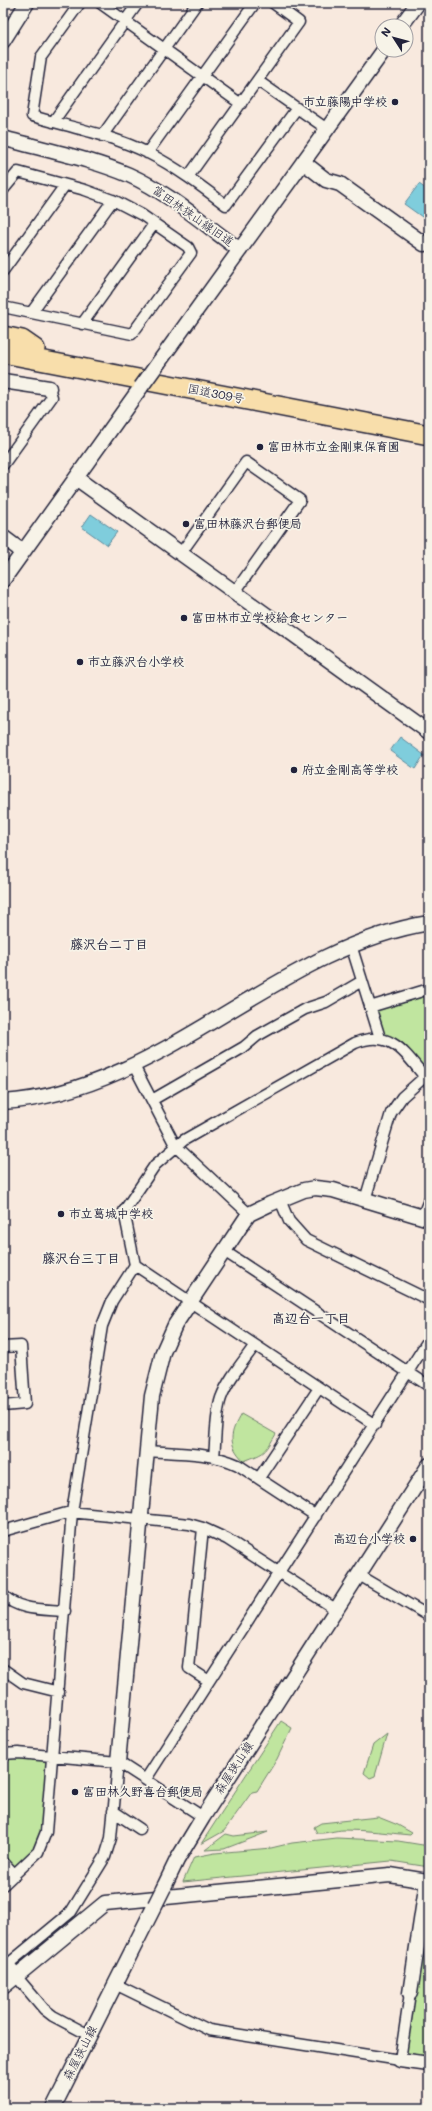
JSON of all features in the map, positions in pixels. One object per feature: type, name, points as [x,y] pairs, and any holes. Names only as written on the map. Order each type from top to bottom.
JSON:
[{"type":"highway","points":[[3,336],[22,340],[15,354]]},
{"type":"highway","name":"国道309号","points":[[3,343],[15,354],[429,435]]},
{"type":"highway","name":"国道309号","points":[[15,354],[429,424]]},
{"type":"street","points":[[3,41],[27,3]]},
{"type":"street","points":[[80,3],[41,57],[32,116],[102,136],[147,153],[188,177],[226,205],[297,108]]},
{"type":"street","points":[[100,3],[241,104]]},
{"type":"street","points":[[53,122],[138,3]]},
{"type":"street","points":[[102,136],[197,3]]},
{"type":"street","points":[[147,153],[255,3]]},
{"type":"street","points":[[188,177],[299,22],[273,3]]},
{"type":"street","points":[[407,18],[418,3]]},
{"type":"street","name":"富田林狭山線旧道","points":[[3,138],[94,163],[129,175],[159,191],[240,250],[378,58]]},
{"type":"street","points":[[258,80],[327,129]]},
{"type":"street","points":[[303,162],[326,180],[340,184],[424,244]]},
{"type":"street","points":[[3,190],[18,172],[113,200],[154,224],[188,247],[191,253],[135,332],[130,334],[3,307]]},
{"type":"street","points":[[3,271],[65,185]]},
{"type":"street","points":[[31,313],[113,200]]},
{"type":"street","points":[[82,324],[154,224]]},
{"type":"street","points":[[3,580],[240,250]]},
{"type":"street","points":[[3,381],[48,388],[52,397],[3,464]]},
{"type":"street","points":[[180,553],[246,462],[300,500],[235,592]]},
{"type":"street","points":[[76,478],[429,732]]},
{"type":"street","points":[[3,537],[23,552]]},
{"type":"street","points":[[3,1102],[60,1092],[85,1084],[133,1064],[314,962],[377,935],[429,923]]},
{"type":"street","points":[[351,945],[380,1038]]},
{"type":"street","points":[[152,1100],[244,1047],[257,1036],[305,1008],[326,1002],[362,981]]},
{"type":"street","points":[[370,1007],[429,989]]},
{"type":"street","points":[[3,1885],[30,1861],[43,1843],[48,1820],[72,1512],[102,1326],[112,1301],[135,1266],[124,1211],[155,1165],[176,1146],[355,1043],[380,1038],[398,1046],[427,1075],[402,1096],[391,1113],[365,1200]]},
{"type":"street","points":[[133,1064],[176,1146],[249,1214]]},
{"type":"street","points":[[3,1987],[9,1968],[71,1912],[105,1857],[111,1838],[152,1396],[158,1367],[172,1331],[189,1302],[249,1214],[280,1200],[315,1188],[333,1190],[425,1218],[429,1200]]},
{"type":"street","points":[[280,1200],[289,1221],[306,1240],[429,1300]]},
{"type":"street","points":[[224,1250],[429,1386]]},
{"type":"street","points":[[135,1266],[375,1425]]},
{"type":"street","points":[[146,1780],[409,1373],[429,1339]]},
{"type":"street","points":[[214,1457],[218,1410],[225,1389],[255,1345]]},
{"type":"street","points":[[3,1347],[21,1346],[25,1404],[3,1406]]},
{"type":"street","points":[[259,1478],[319,1388]]},
{"type":"street","points":[[147,1451],[214,1457],[238,1465],[316,1516]]},
{"type":"street","name":"森屋狭山線","points":[[53,2108],[177,1860],[203,1817],[429,1465]]},
{"type":"street","points":[[3,1531],[72,1512],[176,1521],[203,1528],[227,1539],[337,1610]]},
{"type":"street","points":[[203,1528],[189,1668],[209,1681]]},
{"type":"street","points":[[359,1575],[429,1616]]},
{"type":"street","points":[[3,1595],[12,1603],[23,1607],[65,1611]]},
{"type":"street","points":[[3,1669],[23,1683],[58,1692]]},
{"type":"street","points":[[3,1754],[54,1756],[118,1762],[203,1817]]},
{"type":"street","points":[[113,1811],[140,1829]]},
{"type":"street","points":[[3,1862],[15,1875]]},
{"type":"street","points":[[9,1968],[105,1904],[390,1875],[428,1881],[400,2060]]},
{"type":"street","points":[[9,1968],[52,2016],[89,2035]]},
{"type":"street","points":[[115,1984],[209,2030],[429,2064]]},
{"type":"green space","points":[[429,993],[429,1066],[425,1069],[403,1043],[384,1035],[376,1010]]},
{"type":"green space","points":[[241,1414],[276,1434],[264,1452],[244,1461],[235,1449],[232,1438],[234,1427]]},
{"type":"green space","points":[[281,1721],[292,1728],[277,1759],[257,1791],[252,1792],[224,1831],[201,1844]]},
{"type":"green space","points":[[387,1734],[375,1776],[370,1778],[364,1773],[373,1745]]},
{"type":"green space","points":[[19,1757],[45,1760],[49,1763],[43,1830],[39,1845],[15,1869],[3,1855],[3,1759]]},
{"type":"green space","points":[[378,1817],[398,1825],[412,1833],[410,1835],[344,1830],[317,1833],[314,1827],[321,1823]]},
{"type":"green space","points":[[268,1832],[224,1849],[205,1850],[226,1834],[234,1836]]},
{"type":"green space","points":[[337,1838],[398,1841],[429,1846],[429,1867],[391,1861],[183,1882],[194,1857],[215,1853],[271,1848],[292,1843]]},
{"type":"green space","points":[[429,1889],[429,2061],[404,2056]]},
{"type":"water","points":[[419,184],[429,191],[429,222],[404,204]]},
{"type":"water","points":[[91,514],[117,532],[107,545],[82,527]]},
{"type":"water","points":[[400,737],[424,755],[415,769],[390,751]]},
{"type":"place","name":"市立藤陽中学校","points":[[395,102]]},
{"type":"place","name":"富田林市立金剛東保育園","points":[[260,447]]},
{"type":"place","name":"富田林藤沢台郵便局","points":[[186,524]]},
{"type":"place","name":"富田林市立学校給食センター","points":[[184,618]]},
{"type":"place","name":"市立藤沢台小学校","points":[[80,662]]},
{"type":"place","name":"府立金剛高等学校","points":[[294,770]]},
{"type":"place","name":"市立葛城中学校","points":[[61,1214]]},
{"type":"place","name":"高辺台小学校","points":[[413,1539]]},
{"type":"place","name":"富田林久野喜台郵便局","points":[[75,1792]]},
{"type":"district","name":"藤沢台二丁目","points":[[109,944]]},
{"type":"district","name":"藤沢台三丁目","points":[[81,1258]]},
{"type":"district","name":"高辺台一丁目","points":[[311,1318]]}]
